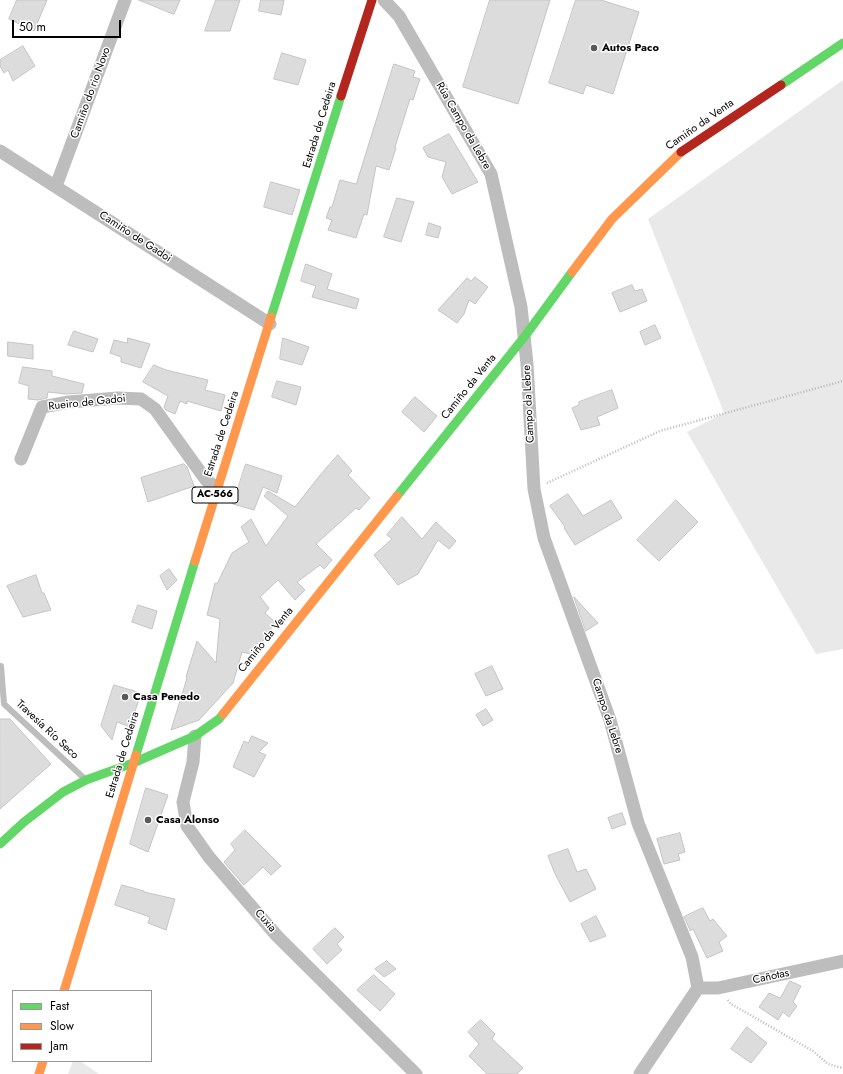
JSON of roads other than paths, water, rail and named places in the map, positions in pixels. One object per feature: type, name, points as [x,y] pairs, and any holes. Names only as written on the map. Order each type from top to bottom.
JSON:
[{"type":"street","name":"Camiño do rio Novo","points":[[56,186],[125,0]]},
{"type":"street","name":"Estrada de Cedeira","points":[[64,990],[217,488],[372,0]]},
{"type":"street","name":"Rúa Campo da Lebre","points":[[384,0],[399,16],[491,174],[516,279],[525,336]]},
{"type":"street","name":"Camiño da Venta","points":[[0,844],[24,822],[63,792],[86,780],[133,763],[195,736],[219,718],[525,336],[612,219],[678,154],[843,43]]},
{"type":"street","name":"Camiño de Gadoi","points":[[0,151],[270,324]]},
{"type":"street","name":"Campo da Lebre","points":[[525,336],[534,490],[544,538],[610,720],[638,823],[692,957],[698,988]]},
{"type":"street","name":"Rueiro de Gadoi","points":[[21,459],[42,407],[69,402],[118,398],[141,399],[155,409],[206,480],[217,488]]},
{"type":"street","name":"Cuxia","points":[[195,736],[192,762],[183,802],[187,826],[209,857],[277,936],[416,1074]]},
{"type":"street","name":"Cañotas","points":[[698,988],[718,988],[843,961]]},
{"type":"street","points":[[640,1074],[698,988]]},
{"type":"street","points":[[39,1074],[43,1062]]},
{"type":"lane","name":"Travesía Río Seco","points":[[1,666],[4,704],[86,780]]},
{"type":"place","name":"Autos Paco","points":[[594,48]]},
{"type":"place","name":"Casa Penedo","points":[[125,697]]},
{"type":"place","name":"Casa Alonso","points":[[148,820]]}]
